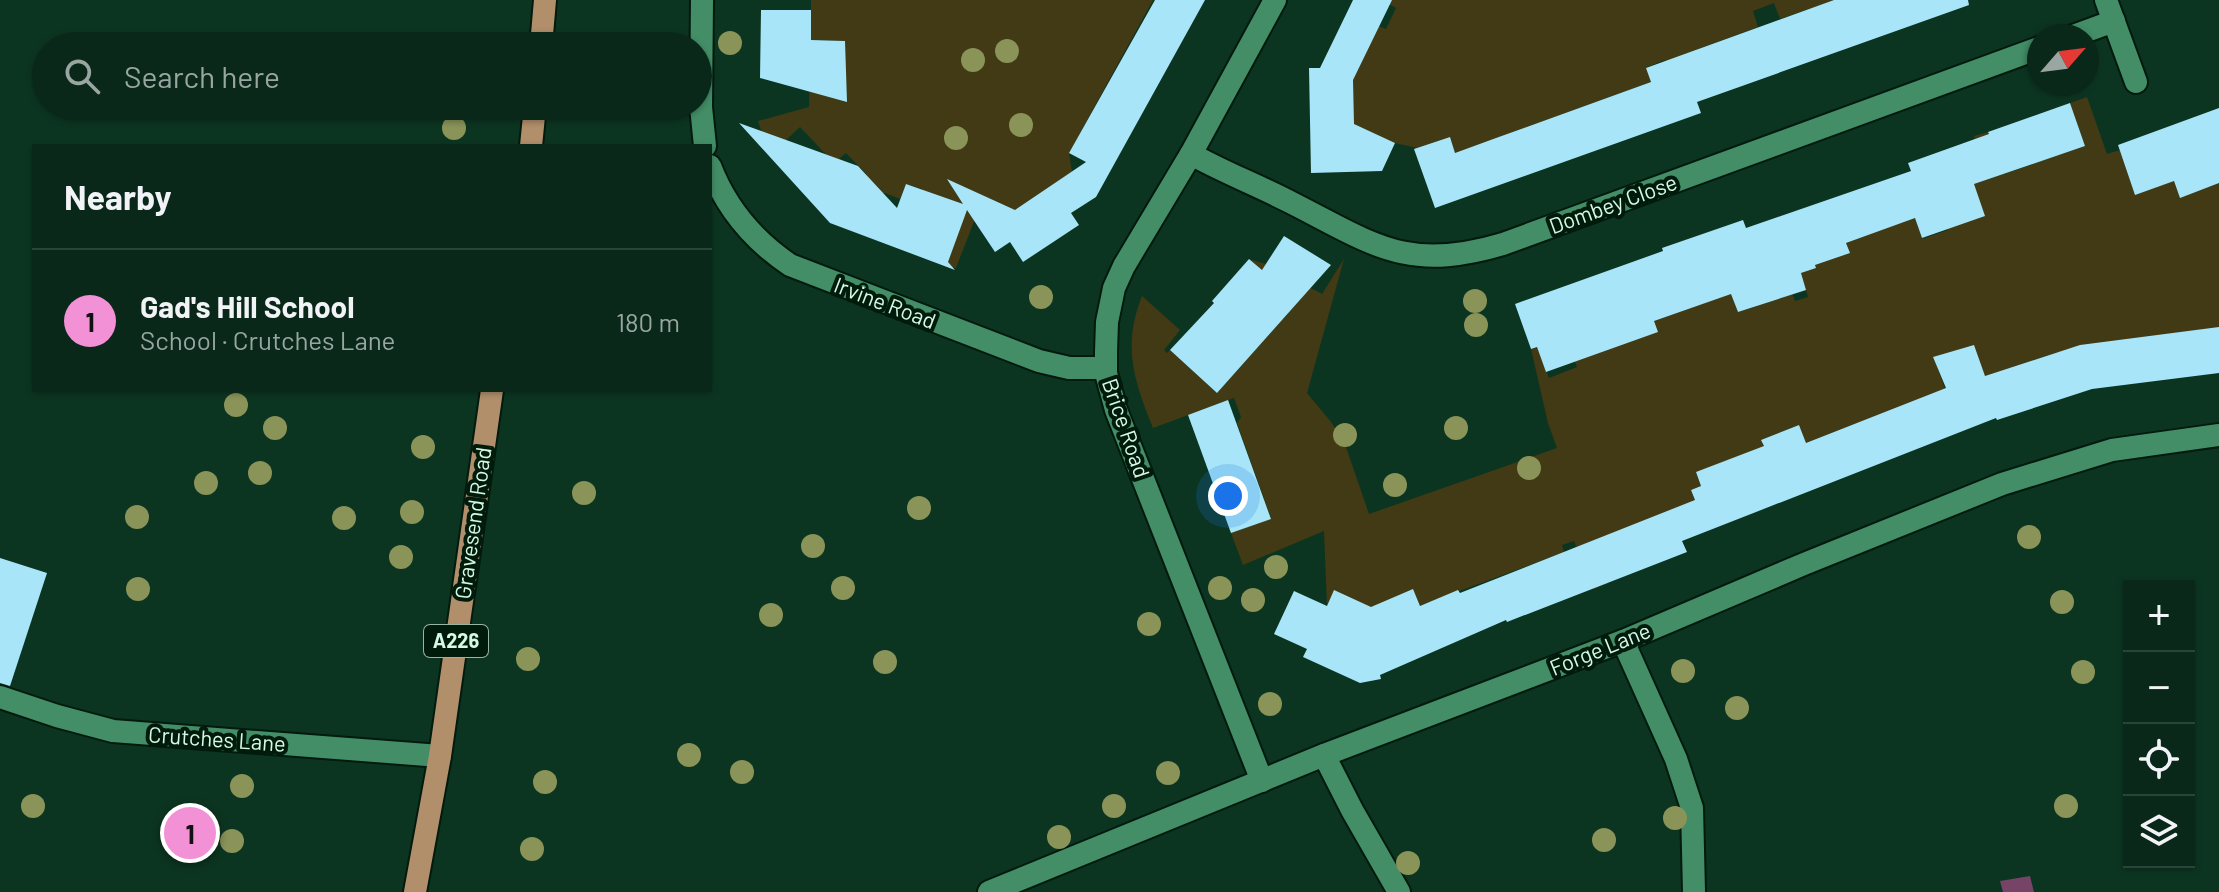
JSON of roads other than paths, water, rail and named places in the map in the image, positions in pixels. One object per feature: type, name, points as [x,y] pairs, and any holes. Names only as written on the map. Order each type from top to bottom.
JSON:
[{"type":"main road","points":[[542,32],[545,0]]},
{"type":"main road","points":[[531,144],[534,120]]},
{"type":"main road","name":"Gravesend Road","points":[[415,892],[440,756],[492,392]]},
{"type":"street","points":[[702,0],[702,32]]},
{"type":"street","name":"Brice Road","points":[[1262,781],[1116,410],[1106,368],[1107,322],[1114,288],[1124,266],[1191,154],[1275,0]]},
{"type":"street","points":[[2091,24],[2110,11],[2136,82]]},
{"type":"street","name":"Dombey Close","points":[[1191,154],[1385,249],[1418,256],[1454,255],[1503,244],[2027,52]]},
{"type":"street","points":[[702,120],[705,144]]},
{"type":"street","name":"Irvine Road","points":[[712,170],[743,225],[790,265],[1039,361],[1069,368],[1106,368]]},
{"type":"street","name":"Forge Lane","points":[[989,892],[1324,755],[1623,641],[2002,484],[2112,450],[2219,435]]},
{"type":"street","points":[[1623,641],[1676,759],[1692,808],[1694,892]]},
{"type":"street","name":"Crutches Lane","points":[[0,697],[113,731],[440,756]]},
{"type":"street","points":[[1324,755],[1399,892]]},
{"type":"place","name":"Gad's Hill School","points":[[190,833]]}]
